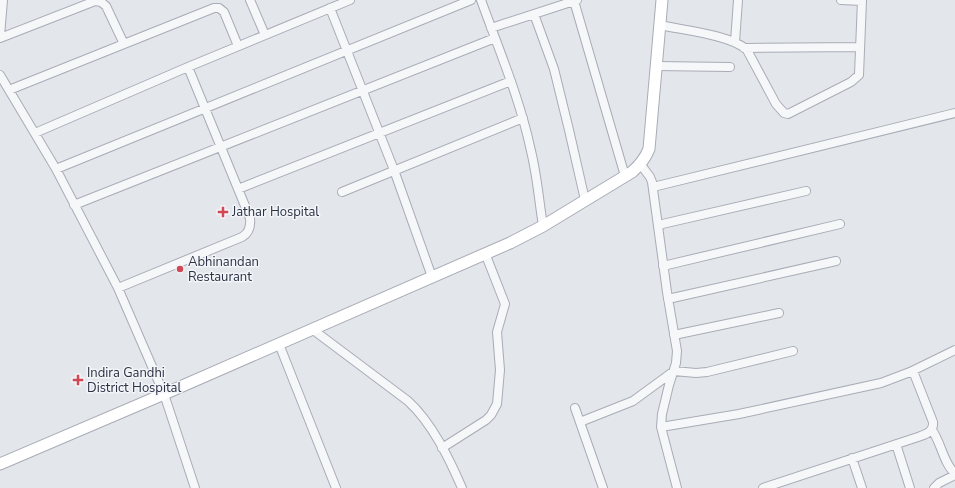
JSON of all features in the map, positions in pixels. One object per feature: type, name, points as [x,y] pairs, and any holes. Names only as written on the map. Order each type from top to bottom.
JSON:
[{"type":"street","points":[[3,0],[0,37],[95,1],[101,2],[106,6],[124,44]]},
{"type":"street","points":[[250,0],[265,35]]},
{"type":"street","points":[[35,133],[188,67],[350,0]]},
{"type":"street","points":[[56,169],[347,51],[452,4],[472,0]]},
{"type":"street","points":[[481,0],[510,81],[531,150],[542,226]]},
{"type":"street","points":[[491,28],[534,14],[559,3],[575,0],[625,176]]},
{"type":"street","points":[[0,464],[279,344],[485,253],[542,226],[625,176],[641,164],[649,149],[662,0]]},
{"type":"street","points":[[735,42],[738,0]]},
{"type":"street","points":[[660,25],[725,38],[735,42],[747,50],[776,104],[784,114],[788,114],[856,79],[859,75],[862,1],[841,0]]},
{"type":"street","points":[[9,90],[206,10],[219,8],[224,12],[228,18],[238,46]]},
{"type":"street","points":[[330,8],[394,170],[432,277]]},
{"type":"street","points":[[534,14],[554,69],[585,200]]},
{"type":"street","points":[[74,205],[494,38]]},
{"type":"street","points":[[744,48],[860,47]]},
{"type":"street","points":[[656,66],[730,66]]},
{"type":"street","points":[[118,288],[245,235],[249,230],[251,223],[222,146],[188,67]]},
{"type":"street","points":[[0,75],[56,169],[118,288],[164,394],[195,488]]},
{"type":"street","points":[[238,189],[510,81]]},
{"type":"street","points":[[653,187],[955,113]]},
{"type":"street","points":[[342,192],[522,118]]},
{"type":"street","points":[[641,164],[650,177],[653,187],[677,358],[665,401],[661,427],[677,488]]},
{"type":"street","points":[[658,225],[806,191]]},
{"type":"street","points":[[663,266],[840,224]]},
{"type":"street","points":[[442,448],[486,420],[491,415],[497,404],[500,370],[497,332],[505,304],[485,253]]},
{"type":"street","points":[[668,299],[836,260]]},
{"type":"street","points":[[674,335],[779,313]]},
{"type":"street","points":[[312,329],[408,401],[418,411],[426,420],[462,488]]},
{"type":"street","points":[[279,344],[336,488]]},
{"type":"street","points":[[661,427],[739,414],[881,383],[913,371],[955,350]]},
{"type":"street","points":[[580,422],[633,401],[674,371],[696,373],[707,372],[793,351]]},
{"type":"street","points":[[763,488],[896,444],[928,433],[932,430],[934,427],[933,422],[913,371]]},
{"type":"street","points":[[575,408],[603,488]]},
{"type":"street","points":[[932,430],[937,436],[950,469],[955,474],[939,483],[934,488]]},
{"type":"street","points":[[896,444],[910,488]]},
{"type":"street","points":[[852,458],[862,488]]},
{"type":"place","name":"Jathar Hospital","points":[[223,212]]},
{"type":"place","name":"Abhinandan Restaurant","points":[[180,269]]},
{"type":"place","name":"Indira Gandhi District Hospital","points":[[78,380]]}]
